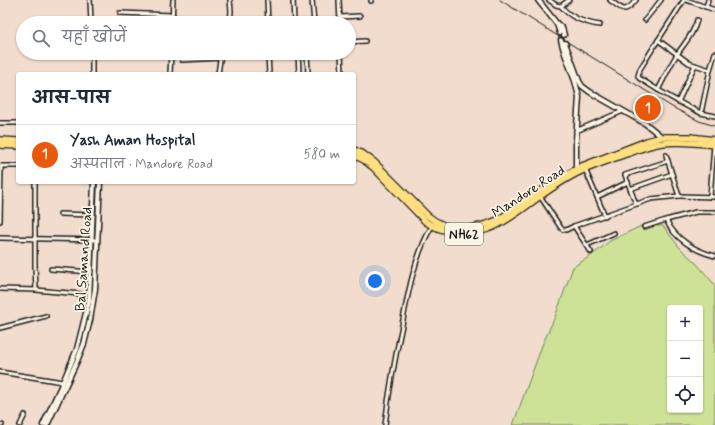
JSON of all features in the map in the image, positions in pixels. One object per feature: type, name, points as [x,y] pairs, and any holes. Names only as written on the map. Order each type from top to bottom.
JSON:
[{"type":"highway","name":"Mandore Road","points":[[356,151],[374,162],[423,212],[434,221],[462,229],[470,229],[498,220],[554,182],[584,167],[647,141],[662,137],[690,137],[715,140]]},
{"type":"highway","points":[[0,140],[16,141]]},
{"type":"highway","name":"Mandore Road","points":[[584,167],[659,143],[675,142],[715,145]]},
{"type":"highway","points":[[0,145],[16,146]]},
{"type":"highway","name":"Mandore Road","points":[[356,156],[373,167],[426,222],[441,230],[462,234],[480,232],[500,224],[576,171]]},
{"type":"main road","points":[[538,0],[557,24],[562,34]]},
{"type":"main road","points":[[576,171],[576,131],[579,95],[564,51],[563,42],[580,84],[590,92],[646,124],[662,137]]},
{"type":"main road","name":"Bal Samand Road","points":[[47,425],[77,362],[86,335],[93,301],[95,240],[93,214],[94,184]]},
{"type":"main road","name":"Bal Samand Road","points":[[43,425],[77,349],[82,331],[89,300],[100,184]]},
{"type":"street","points":[[90,0],[90,16]]},
{"type":"street","points":[[120,13],[172,15],[173,0]]},
{"type":"street","points":[[230,0],[231,16]]},
{"type":"street","points":[[267,0],[268,16]]},
{"type":"street","points":[[292,0],[293,16]]},
{"type":"street","points":[[312,0],[313,16]]},
{"type":"street","points":[[339,0],[340,16]]},
{"type":"street","points":[[549,0],[556,5],[561,6],[566,12],[583,22],[600,25]]},
{"type":"street","points":[[561,6],[569,0]]},
{"type":"street","points":[[610,0],[624,9],[628,9],[636,0]]},
{"type":"street","points":[[645,20],[661,0]]},
{"type":"street","points":[[715,10],[687,0],[658,40],[640,69],[638,76],[678,102],[701,113],[715,116]]},
{"type":"street","points":[[706,7],[708,0]]},
{"type":"street","points":[[356,16],[360,16]]},
{"type":"street","points":[[658,90],[669,67],[688,39],[696,25],[697,20]]},
{"type":"street","points":[[658,40],[689,63],[715,68]]},
{"type":"street","points":[[356,42],[365,41]]},
{"type":"street","points":[[701,113],[710,68],[715,56]]},
{"type":"street","points":[[92,60],[92,72]]},
{"type":"street","points":[[170,72],[171,60]]},
{"type":"street","points":[[218,72],[220,60]]},
{"type":"street","points":[[268,60],[269,72]]},
{"type":"street","points":[[298,60],[299,72]]},
{"type":"street","points":[[307,60],[308,72]]},
{"type":"street","points":[[341,60],[342,72]]},
{"type":"street","points":[[678,102],[695,65]]},
{"type":"street","points":[[576,131],[623,111]]},
{"type":"street","points":[[0,123],[16,123]]},
{"type":"street","points":[[710,197],[715,145]]},
{"type":"street","points":[[666,155],[678,196]]},
{"type":"street","points":[[636,204],[625,175],[668,161]]},
{"type":"street","points":[[0,222],[1,166],[16,166]]},
{"type":"street","points":[[584,167],[605,216]]},
{"type":"street","points":[[630,189],[672,174]]},
{"type":"street","points":[[597,197],[628,182]]},
{"type":"street","points":[[35,184],[34,239],[36,290]]},
{"type":"street","points":[[540,196],[563,230],[651,199],[678,196],[715,197]]},
{"type":"street","points":[[644,227],[696,212],[715,212]]},
{"type":"street","points":[[60,214],[93,214]]},
{"type":"street","points":[[666,220],[673,232],[685,242],[703,252],[715,256]]},
{"type":"street","points":[[385,425],[391,382],[414,271],[426,236],[432,226]]},
{"type":"street","points":[[574,226],[591,252]]},
{"type":"street","points":[[587,246],[614,233]]},
{"type":"street","points":[[0,238],[95,240]]},
{"type":"street","points":[[51,269],[91,272]]},
{"type":"street","points":[[0,289],[36,290],[80,294]]},
{"type":"street","points":[[0,328],[46,316]]},
{"type":"street","points":[[0,372],[63,382]]},
{"type":"street","points":[[20,425],[25,415]]},
{"type":"green space","points":[[643,225],[663,226],[680,248],[696,263],[715,285],[715,425],[513,425],[573,267],[610,241]]},
{"type":"railway","points":[[500,0],[672,107],[699,121],[715,126]]},
{"type":"place","name":"Yash Aman Hospital","points":[[648,108]]}]
